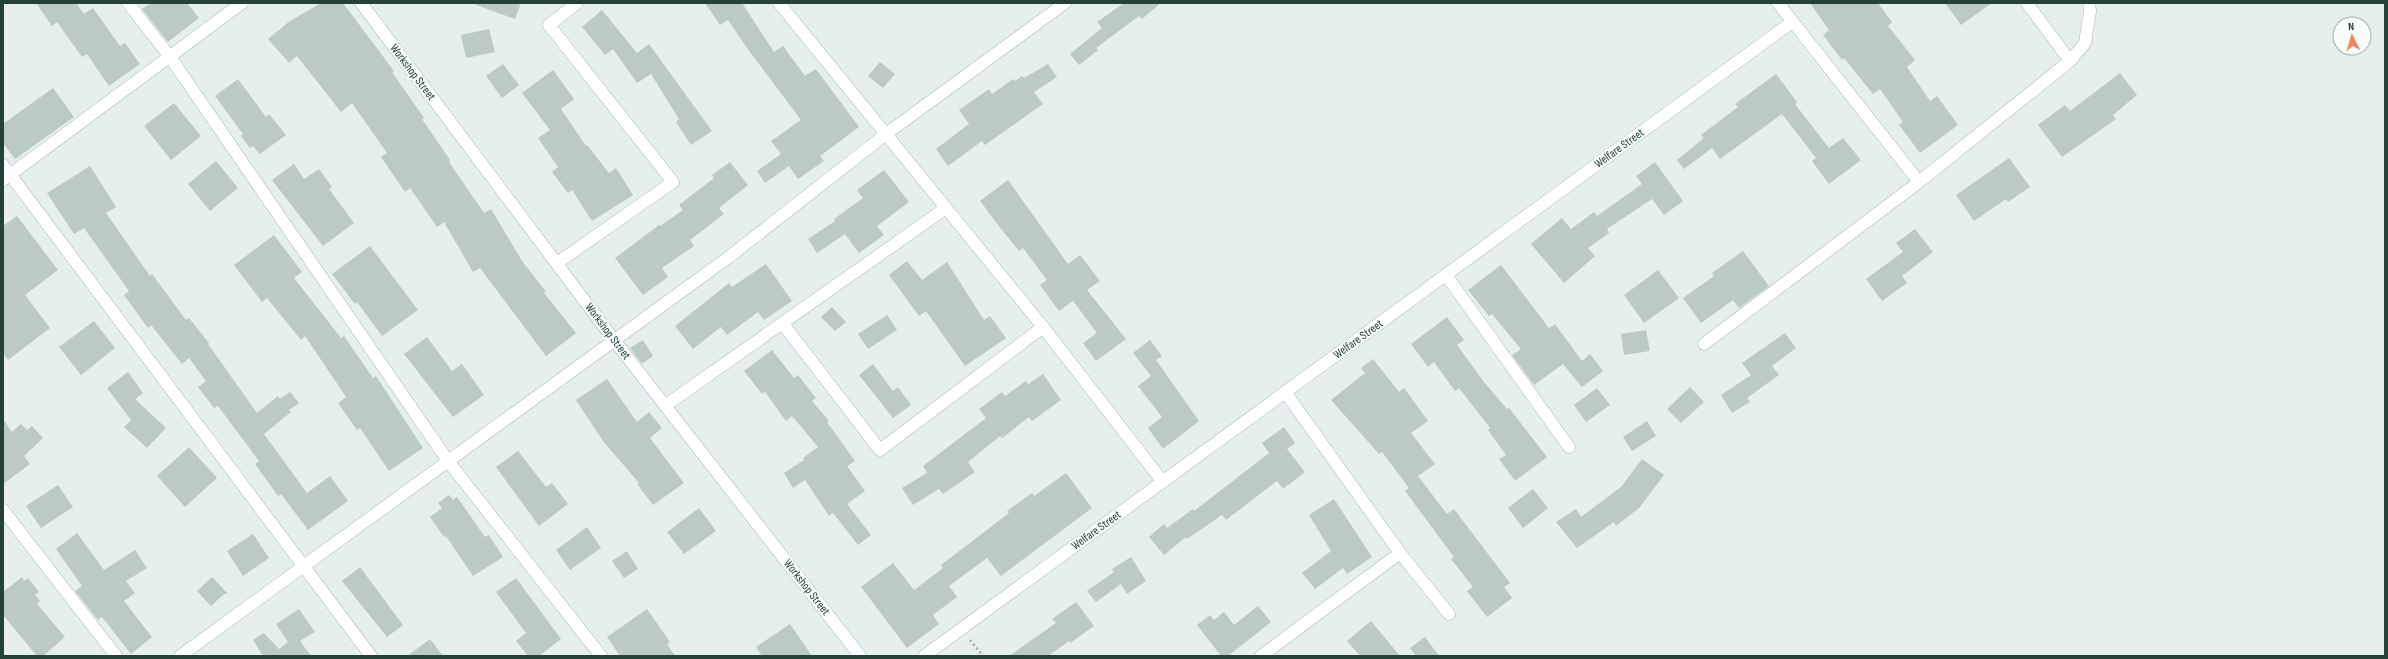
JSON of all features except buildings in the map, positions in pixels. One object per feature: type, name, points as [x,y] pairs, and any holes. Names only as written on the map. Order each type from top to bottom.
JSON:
[{"type":"street","points":[[128,3],[170,57],[448,461],[601,656]]},
{"type":"street","points":[[242,3],[170,57],[6,173],[371,656]]},
{"type":"street","name":"Workshop Street","points":[[361,3],[614,340],[860,656]]},
{"type":"street","points":[[557,263],[673,182],[549,25],[577,3]]},
{"type":"street","points":[[779,3],[1043,327],[1163,482]]},
{"type":"street","points":[[180,656],[729,257],[886,134],[1065,3]]},
{"type":"street","points":[[1778,3],[1919,182]]},
{"type":"street","points":[[2027,3],[2070,61]]},
{"type":"street","points":[[1704,344],[1919,182],[2070,61],[2085,43],[2090,11],[2089,3]]},
{"type":"street","name":"Welfare Street","points":[[924,656],[1792,22]]},
{"type":"street","points":[[666,405],[946,208]]},
{"type":"street","points":[[1446,275],[1569,447]]},
{"type":"street","points":[[783,324],[880,450],[1043,327]]},
{"type":"street","points":[[1285,392],[1400,552],[1449,614]]},
{"type":"street","points":[[3,510],[116,656]]},
{"type":"street","points":[[1261,656],[1400,552]]},
{"type":"path","points":[[962,628],[983,656]]}]
